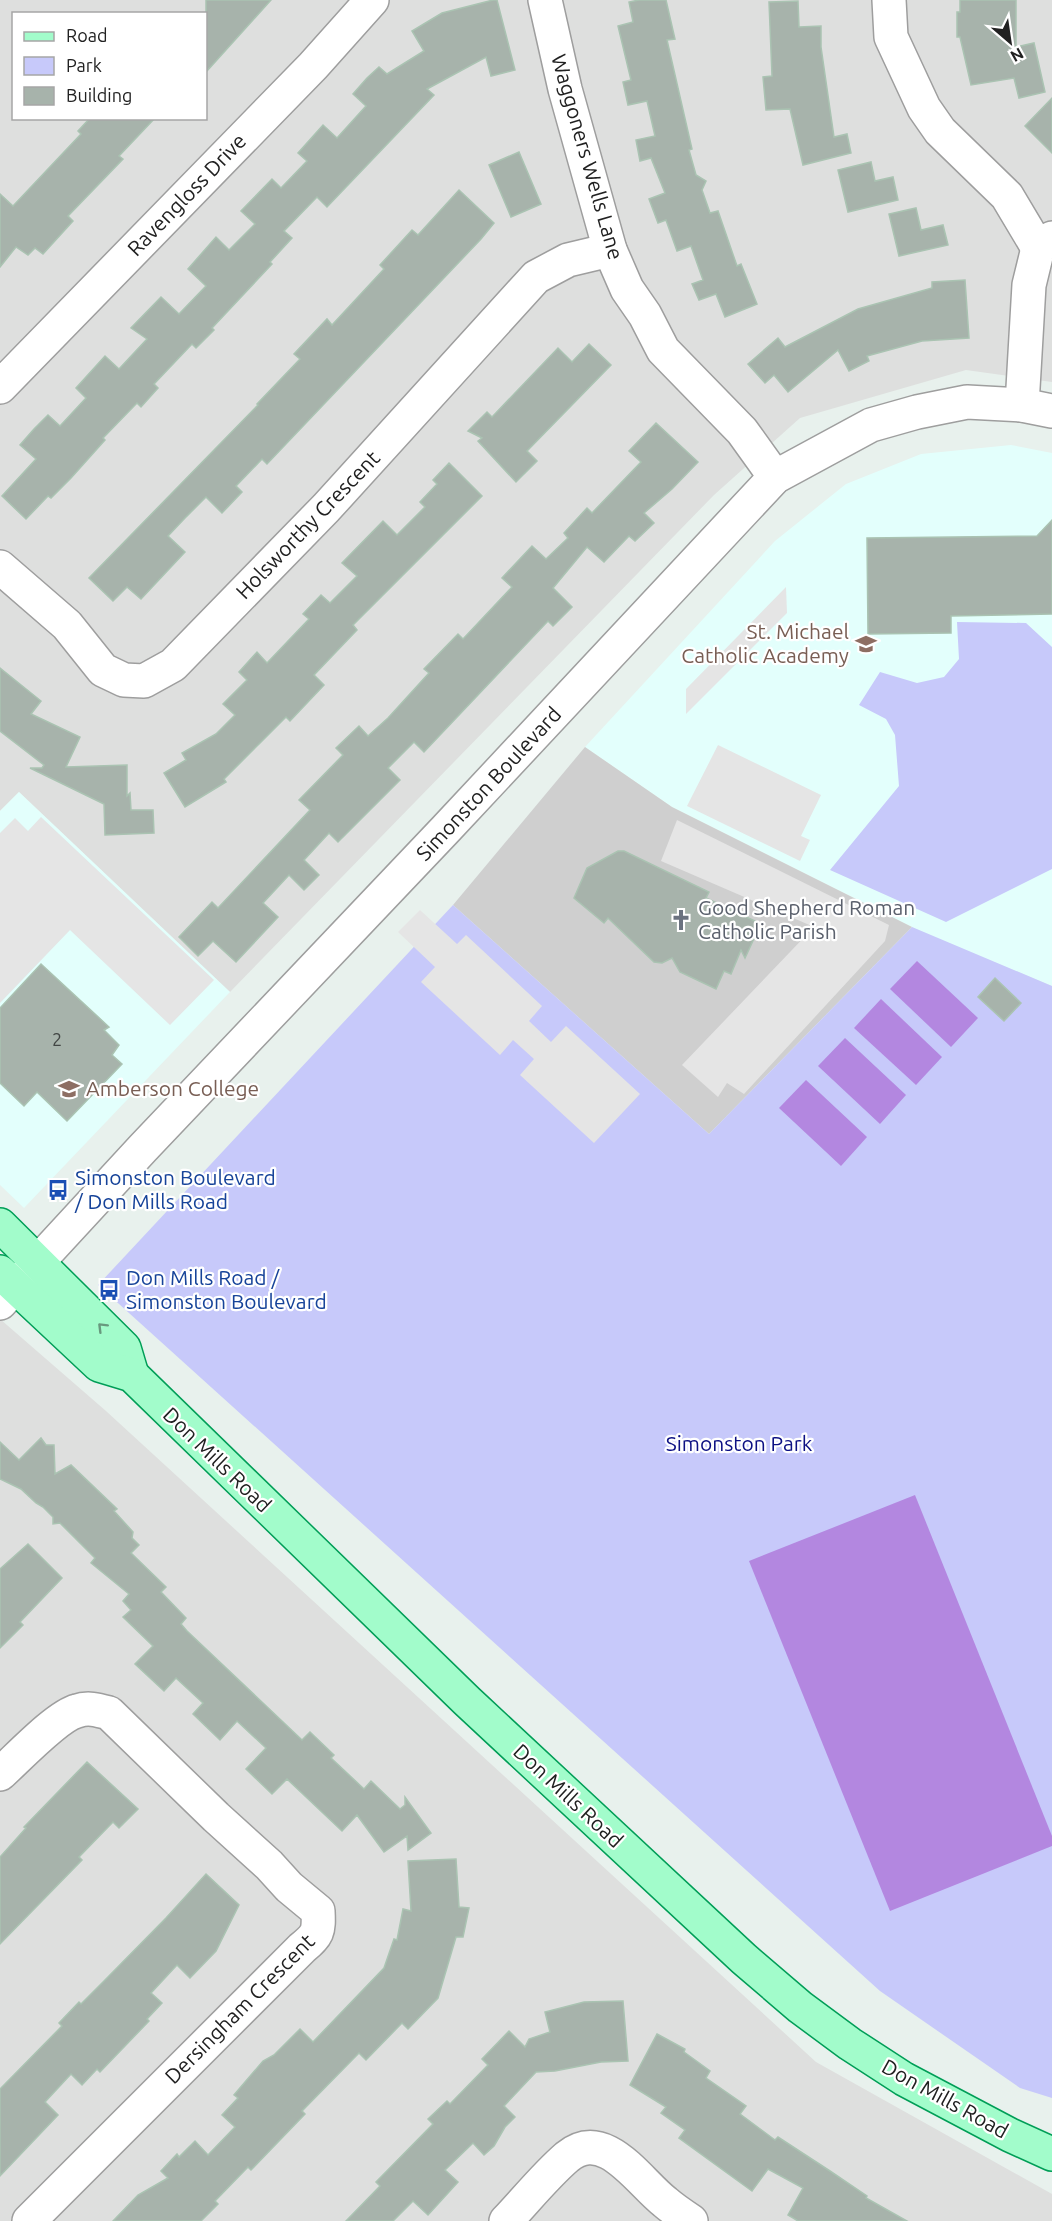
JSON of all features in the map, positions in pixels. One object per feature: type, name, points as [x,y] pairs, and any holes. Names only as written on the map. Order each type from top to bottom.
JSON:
[{"type":"main road","name":"Don Mills Road","points":[[0,1226],[124,1348],[132,1376]]},
{"type":"main road","name":"Don Mills Road","points":[[5,1287],[47,1318],[99,1365],[132,1376],[467,1701],[735,1951],[800,2007],[850,2044],[904,2079],[1010,2135],[1052,2154]]},
{"type":"street","name":"Ravengloss Drive","points":[[0,387],[313,66],[372,0]]},
{"type":"street","name":"Waggoners Wells Lane","points":[[545,0],[565,89],[610,250],[627,289],[645,315],[663,350],[741,431],[776,477]]},
{"type":"street","points":[[889,0],[891,37],[924,108],[940,131],[1007,196],[1045,243],[1029,285],[1037,408]]},
{"type":"street","name":"Holsworthy Crescent","points":[[0,567],[67,625],[103,670],[124,680],[144,681],[173,665],[326,508],[536,277],[568,260],[610,250]]},
{"type":"street","name":"Simonston Boulevard","points":[[5,1287],[38,1262],[776,477],[871,425],[967,402],[1037,408]]},
{"type":"street","name":"Dersingham Crescent","points":[[0,1774],[60,1719],[76,1711],[87,1709],[109,1713],[269,1865],[289,1887],[318,1911],[319,1927],[315,1937],[29,2221]]},
{"type":"street","points":[[506,2221],[568,2156],[594,2146],[630,2167],[664,2202],[691,2221]]},
{"type":"shaded area","points":[[0,0],[1052,0],[1052,382],[966,370],[800,418],[714,495],[230,992],[19,792],[0,811]]},
{"type":"shaded area","name":"St. Michael Catholic Academy","points":[[1011,445],[1052,453],[1052,986],[930,936],[672,807],[585,747],[775,541],[846,484],[921,454]]},
{"type":"shaded area","points":[[786,587],[787,613],[686,714],[686,689]]},
{"type":"shaded area","points":[[718,745],[821,795],[801,836],[810,840],[800,861],[687,806]]},
{"type":"shaded area","points":[[585,747],[672,807],[912,927],[709,1134],[453,905]]},
{"type":"shaded area","name":"Amberson College","points":[[19,792],[230,992],[24,1208],[0,1185],[0,811]]},
{"type":"shaded area","points":[[41,817],[214,980],[170,1025],[70,930],[0,1003],[0,833],[15,818],[28,831]]},
{"type":"shaded area","points":[[677,820],[889,925],[885,941],[744,1094],[727,1083],[718,1097],[682,1065],[814,927],[661,861]]},
{"type":"shaded area","points":[[420,910],[457,944],[466,935],[542,1006],[529,1021],[551,1042],[566,1026],[640,1094],[594,1143],[520,1075],[534,1059],[513,1040],[500,1055],[421,982],[435,967],[398,932]]},
{"type":"shaded area","points":[[917,961],[978,1018],[951,1047],[890,989]]},
{"type":"shaded area","points":[[881,999],[942,1057],[916,1085],[854,1028]]},
{"type":"shaded area","points":[[845,1038],[906,1095],[880,1124],[818,1066]]},
{"type":"shaded area","points":[[806,1080],[867,1137],[841,1166],[779,1108]]},
{"type":"shaded area","points":[[0,1319],[106,1411],[816,2062],[1052,2194],[1052,2221],[0,2221]]},
{"type":"shaded area","points":[[915,1495],[1052,1836],[1052,1846],[890,1911],[749,1561]]},
{"type":"green space","points":[[957,622],[1026,623],[1052,647],[1052,869],[946,922],[830,870],[899,786],[895,735],[886,719],[859,705],[880,672],[917,683],[944,677],[959,659]]},
{"type":"green space","name":"Simonston Park","points":[[453,905],[709,1134],[912,927],[1052,986],[1052,2098],[1020,2088],[880,1991],[98,1285]]},
{"type":"building","points":[[206,0],[271,0],[207,71]]},
{"type":"building","points":[[497,0],[515,70],[491,76],[486,57],[427,89],[434,95],[327,207],[317,197],[284,231],[292,238],[270,262],[272,264],[212,328],[214,330],[196,348],[192,344],[154,384],[158,388],[141,407],[137,403],[103,438],[105,440],[71,478],[51,498],[48,496],[26,519],[2,496],[36,459],[20,445],[34,429],[48,415],[60,426],[86,398],[76,388],[105,356],[119,369],[147,339],[131,328],[161,297],[179,314],[206,286],[188,269],[216,237],[229,250],[255,224],[241,211],[272,179],[281,188],[307,161],[298,153],[323,125],[337,138],[366,106],[353,94],[367,78],[379,67],[387,74],[424,51],[412,31],[442,13]]},
{"type":"building","points":[[666,0],[675,39],[667,40],[696,175],[706,181],[702,190],[710,213],[718,211],[737,266],[741,264],[757,304],[725,317],[716,294],[699,300],[692,284],[703,280],[691,246],[677,251],[666,220],[658,223],[649,199],[665,193],[651,158],[640,161],[636,140],[655,136],[647,101],[628,105],[623,82],[631,80],[618,26],[633,22],[629,2]]},
{"type":"building","points":[[960,0],[1016,0],[1016,47],[1034,43],[1045,92],[1019,98],[1014,78],[971,85],[960,37],[957,37],[957,12],[960,12]]},
{"type":"building","points":[[798,1],[799,27],[821,26],[821,47],[834,137],[847,134],[851,153],[803,165],[790,109],[766,110],[763,77],[772,76],[769,2]]},
{"type":"building","points":[[1052,98],[1052,153],[1025,126]]},
{"type":"building","points":[[88,120],[153,120],[119,156],[123,159],[68,216],[73,221],[43,254],[35,248],[28,255],[16,247],[0,267],[0,194],[13,206],[81,134],[78,131]]},
{"type":"building","points":[[519,152],[541,204],[511,217],[489,165]]},
{"type":"building","points":[[871,162],[875,181],[893,177],[898,200],[848,212],[838,170]]},
{"type":"building","points":[[459,190],[494,223],[481,239],[267,464],[262,459],[236,486],[242,492],[222,513],[206,497],[168,536],[185,552],[141,599],[127,587],[113,601],[89,578],[258,405],[300,359],[294,354],[327,319],[332,325],[384,269],[380,265],[412,230],[418,235]]},
{"type":"building","points":[[916,208],[921,230],[943,225],[948,245],[899,256],[889,214]]},
{"type":"building","points":[[965,280],[969,338],[922,341],[867,356],[869,361],[849,371],[838,350],[788,392],[774,375],[765,383],[748,364],[778,338],[785,347],[858,309],[932,288],[932,282]]},
{"type":"building","points":[[589,344],[611,365],[527,451],[537,461],[516,482],[478,441],[482,438],[468,431],[487,412],[492,417],[558,348],[572,362]]},
{"type":"building","points":[[656,423],[698,462],[644,513],[654,523],[635,541],[629,536],[604,562],[587,547],[553,588],[572,607],[553,626],[548,621],[424,752],[414,742],[388,768],[400,780],[338,842],[329,833],[304,860],[319,875],[304,890],[289,875],[263,903],[278,917],[236,962],[213,941],[198,956],[179,937],[212,902],[218,908],[310,810],[299,800],[343,755],[336,748],[359,726],[368,736],[388,718],[429,673],[424,669],[458,634],[463,639],[512,587],[502,578],[532,546],[546,559],[568,538],[564,533],[587,508],[592,513],[641,462],[629,451]]},
{"type":"building","points":[[449,463],[482,496],[353,625],[357,630],[314,675],[324,685],[290,721],[286,717],[224,779],[226,782],[185,807],[164,773],[186,760],[182,753],[216,734],[235,715],[223,704],[247,680],[239,672],[257,652],[267,663],[309,619],[303,614],[321,595],[330,603],[357,576],[342,563],[383,521],[397,535],[425,507],[420,502],[437,484],[433,480]]},
{"type":"building","points":[[1052,520],[1052,614],[951,616],[951,633],[868,634],[867,538],[1037,536]]},
{"type":"building","points":[[0,668],[41,701],[31,714],[80,737],[66,767],[127,765],[127,796],[130,793],[131,810],[153,810],[154,833],[105,835],[104,804],[30,768],[42,768],[44,765],[0,731]]},
{"type":"building","name":"Good Shepherd Roman Catholic Parish","points":[[618,851],[624,851],[709,892],[706,898],[757,922],[758,930],[745,958],[741,950],[731,974],[724,971],[716,989],[680,972],[672,958],[662,963],[654,962],[608,918],[604,923],[574,898],[587,868]]},
{"type":"building","points":[[41,964],[109,1027],[104,1030],[119,1045],[112,1055],[122,1064],[67,1121],[37,1092],[24,1106],[0,1083],[0,1008]]},
{"type":"building","points":[[995,978],[1021,1003],[1004,1021],[978,997]]},
{"type":"building","points":[[41,1438],[46,1445],[54,1445],[55,1474],[71,1465],[117,1509],[114,1511],[133,1532],[132,1538],[139,1545],[131,1553],[166,1587],[161,1592],[186,1618],[181,1624],[187,1631],[302,1740],[310,1732],[334,1755],[331,1758],[364,1789],[371,1781],[400,1809],[405,1805],[405,1797],[431,1833],[408,1850],[407,1836],[384,1852],[357,1815],[342,1831],[287,1779],[272,1794],[246,1769],[266,1748],[237,1721],[220,1740],[193,1714],[203,1703],[176,1678],[164,1691],[135,1664],[153,1646],[123,1617],[131,1610],[123,1601],[129,1594],[91,1563],[95,1558],[60,1523],[53,1524],[53,1517],[43,1507],[21,1489],[0,1479],[0,1442],[19,1460]]},
{"type":"building","points":[[28,1544],[62,1578],[20,1622],[23,1625],[0,1648],[0,1569]]},
{"type":"building","points":[[87,1762],[138,1809],[119,1828],[113,1822],[79,1857],[82,1860],[0,1944],[0,1857],[26,1828],[24,1827]]},
{"type":"building","points":[[456,1859],[459,1907],[469,1908],[463,1937],[456,1937],[438,1998],[408,2029],[402,2023],[366,2060],[359,2053],[302,2111],[305,2114],[251,2170],[248,2167],[215,2201],[218,2204],[201,2221],[113,2221],[138,2195],[168,2178],[161,2171],[177,2154],[179,2157],[195,2141],[208,2155],[235,2127],[222,2115],[238,2098],[234,2095],[263,2061],[274,2055],[300,2029],[313,2042],[384,1968],[394,1939],[397,1940],[403,1909],[411,1911],[408,1861]]},
{"type":"building","points":[[206,1874],[239,1905],[216,1951],[190,1978],[177,1965],[151,1993],[162,2003],[147,2019],[149,2021],[100,2072],[97,2069],[82,2085],[71,2074],[45,2102],[58,2115],[0,2176],[0,2089],[62,2026],[59,2023],[79,2002],[81,2004],[104,1981]]},
{"type":"building","points":[[623,2001],[628,2061],[601,2062],[555,2071],[536,2072],[504,2106],[515,2117],[505,2127],[494,2146],[484,2155],[473,2143],[445,2170],[458,2182],[428,2215],[413,2201],[393,2221],[346,2221],[380,2186],[376,2182],[433,2124],[428,2119],[447,2101],[450,2104],[488,2065],[482,2059],[509,2031],[525,2047],[529,2039],[550,2032],[545,2012],[584,2002]]},
{"type":"building","points":[[657,2034],[685,2049],[684,2052],[710,2071],[706,2078],[746,2106],[740,2114],[775,2140],[778,2137],[867,2196],[866,2198],[907,2221],[798,2221],[788,2215],[803,2188],[768,2169],[752,2191],[679,2138],[685,2130],[661,2113],[666,2107],[630,2085]]},
{"type":"place","name":"St. Michael Catholic Academy","points":[[866,644]]},
{"type":"place","name":"Good Shepherd Roman Catholic Parish","points":[[681,920]]},
{"type":"place","name":"Amberson College","points":[[69,1089]]},
{"type":"place","name":"Simonston Boulevard / Don Mills Road","points":[[58,1190]]},
{"type":"place","name":"Don Mills Road / Simonston Boulevard","points":[[109,1290]]}]
